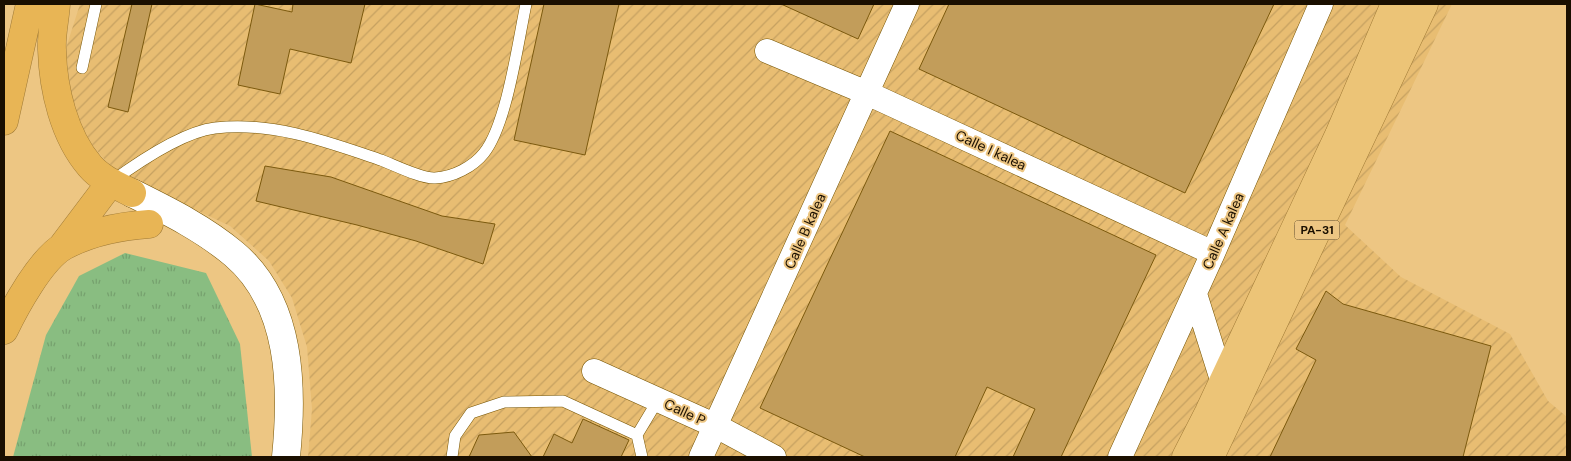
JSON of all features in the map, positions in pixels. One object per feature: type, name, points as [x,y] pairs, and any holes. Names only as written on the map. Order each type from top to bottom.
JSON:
[{"type":"highway","points":[[4,121],[30,4]]},
{"type":"highway","points":[[4,330],[19,299],[39,272],[121,188],[91,168],[74,145],[60,103],[52,50],[56,4]]},
{"type":"highway","name":"PA-31","points":[[1186,457],[1224,383],[1339,135],[1395,4]]},
{"type":"highway","name":"PA-31","points":[[1210,457],[1424,4]]},
{"type":"highway","points":[[62,247],[118,227],[149,224]]},
{"type":"street","name":"Calle B kalea","points":[[701,457],[907,4]]},
{"type":"street","name":"Calle A kalea","points":[[1120,457],[1195,294],[1321,4]]},
{"type":"street","name":"Calle I kalea","points":[[767,51],[867,93],[1213,253]]},
{"type":"street","points":[[121,188],[137,205],[149,224],[208,236]]},
{"type":"street","points":[[121,188],[189,221],[234,255],[258,282],[274,311],[288,368],[290,414],[286,457]]},
{"type":"street","points":[[1195,294],[1224,383]]},
{"type":"street","name":"Calle P","points":[[594,371],[716,426],[774,457]]},
{"type":"lane","points":[[82,68],[96,4]]},
{"type":"lane","points":[[121,188],[135,165],[177,141],[214,128],[261,128],[318,138],[434,178],[459,173],[484,153],[499,124],[526,4]]},
{"type":"lane","points":[[121,188],[135,165]]},
{"type":"lane","points":[[642,457],[637,435],[658,400]]},
{"type":"lane","points":[[452,457],[456,436],[472,413],[504,402],[563,401],[637,435]]},
{"type":"shaded area","points":[[80,4],[1452,4],[1345,225],[1401,277],[1510,334],[1548,401],[1567,417],[1567,457],[308,457],[312,409],[307,347],[292,298],[269,261],[230,226],[194,209],[160,198],[110,166],[84,135],[71,97],[66,48]]},
{"type":"green space","points":[[125,253],[206,273],[240,344],[252,457],[13,457],[46,335],[79,276]]},
{"type":"building","points":[[132,4],[152,4],[128,112],[108,107]]},
{"type":"building","points":[[255,4],[292,12],[293,4],[365,4],[351,63],[290,49],[280,94],[238,85]]},
{"type":"building","points":[[544,4],[619,4],[585,155],[514,140]]},
{"type":"building","points":[[781,4],[874,4],[858,39]]},
{"type":"building","points":[[949,4],[1274,4],[1185,193],[919,69]]},
{"type":"building","points":[[890,131],[1156,255],[1061,457],[1013,457],[1035,409],[987,387],[955,457],[865,457],[760,408]]},
{"type":"building","points":[[265,166],[331,177],[442,216],[495,224],[483,264],[416,241],[256,201]]},
{"type":"building","points":[[1326,291],[1343,304],[1491,346],[1463,457],[1270,457],[1316,360],[1296,349]]},
{"type":"building","points":[[583,419],[629,440],[621,457],[543,457],[554,434],[572,443]]},
{"type":"building","points":[[514,432],[532,457],[469,457],[479,435]]}]
